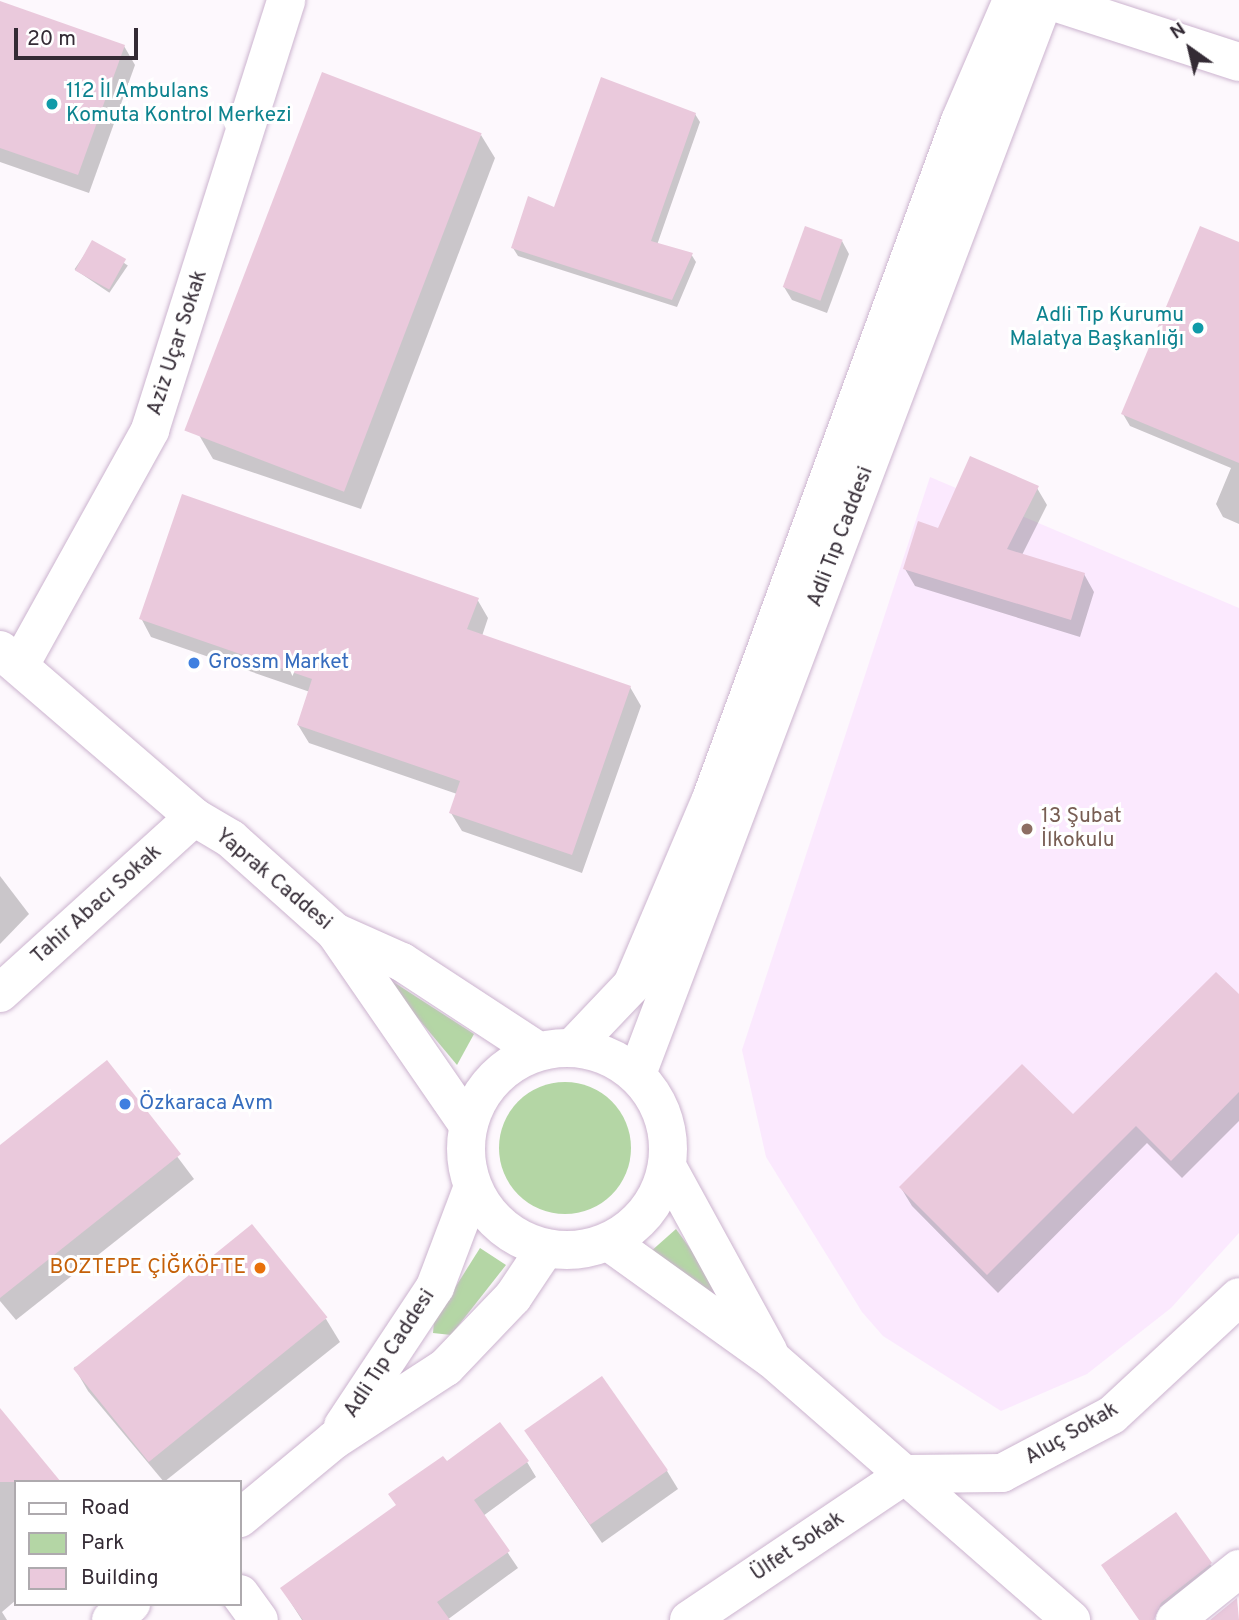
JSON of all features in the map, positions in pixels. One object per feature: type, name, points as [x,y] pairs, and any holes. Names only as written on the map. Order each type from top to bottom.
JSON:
[{"type":"street","name":"Aziz Uçar Sokak","points":[[10,657],[150,430],[286,0]]},
{"type":"street","name":"Adli Tıp Caddesi","points":[[556,1049],[608,1055],[637,1074],[658,1102],[669,1135],[668,1168],[657,1198],[637,1224],[609,1242],[578,1251],[545,1249],[515,1237],[490,1216],[472,1189],[465,1157],[468,1125],[482,1093],[498,1076],[556,1049],[632,985],[711,799],[960,121],[1012,0]]},
{"type":"street","name":"Adli Tıp Caddesi","points":[[637,1074],[1046,0]]},
{"type":"street","points":[[1046,0],[1239,62]]},
{"type":"street","points":[[1133,0],[1239,36]]},
{"type":"street","name":"Yaprak Caddesi","points":[[10,657],[194,817],[231,839],[335,932],[468,1125]]},
{"type":"street","name":"Tahir Abacı Sokak","points":[[0,993],[194,817]]},
{"type":"street","points":[[335,932],[402,962],[556,1049]]},
{"type":"street","points":[[668,1168],[772,1359]]},
{"type":"street","name":"Adli Tıp Caddesi","points":[[334,1440],[435,1287],[472,1189]]},
{"type":"street","points":[[609,1242],[772,1359],[1071,1620]]},
{"type":"street","name":"Adli Tıp Caddesi","points":[[242,1516],[334,1440],[446,1367],[513,1297],[545,1249]]},
{"type":"street","name":"Aluç Sokak","points":[[906,1474],[1002,1473],[1100,1422],[1239,1297]]},
{"type":"street","name":"Ülfet Sokak","points":[[689,1620],[906,1474]]},
{"type":"street","points":[[1175,1620],[1239,1569]]},
{"type":"street","points":[[242,1597],[259,1620]]},
{"type":"street","points":[[111,1620],[128,1606]]},
{"type":"shaded area","name":"13 Şubat İlkokulu","points":[[930,477],[1239,608],[1239,1233],[1171,1308],[1087,1374],[1001,1411],[883,1336],[862,1312],[766,1157],[742,1050]]},
{"type":"green space","points":[[381,974],[474,1034],[457,1065]]},
{"type":"green space","points":[[565,1082],[590,1087],[612,1101],[626,1123],[631,1148],[626,1173],[612,1195],[590,1209],[565,1214],[540,1209],[518,1195],[504,1173],[499,1148],[504,1123],[518,1101],[540,1087]]},
{"type":"green space","points":[[676,1229],[740,1317],[649,1253]]},
{"type":"green space","points":[[480,1248],[506,1265],[451,1335],[433,1333],[434,1321]]},
{"type":"building","name":"112 İl Ambulans Komuta Kontrol Merkezi","points":[[0,1],[125,45],[78,175],[0,148]]},
{"type":"building","points":[[322,72],[482,133],[344,492],[184,430]]},
{"type":"building","points":[[601,77],[696,113],[651,241],[693,253],[672,300],[511,248],[528,196],[554,207]]},
{"type":"building","points":[[805,226],[843,240],[820,301],[783,287]]},
{"type":"building","name":"Adli Tıp Kurumu Malatya Başkanlığı","points":[[1200,226],[1239,242],[1239,463],[1121,414]]},
{"type":"building","points":[[92,240],[126,259],[109,290],[75,271]]},
{"type":"building","points":[[970,456],[1039,486],[1007,549],[1085,573],[1071,620],[903,569],[918,521],[938,528]]},
{"type":"building","points":[[182,494],[479,598],[467,629],[631,686],[572,855],[449,813],[460,781],[297,725],[312,679],[139,619]]},
{"type":"building","points":[[1216,972],[1239,994],[1239,1092],[1171,1161],[1136,1126],[987,1275],[899,1187],[1022,1064],[1073,1114]]},
{"type":"building","points":[[107,1060],[181,1154],[0,1298],[0,1145]]},
{"type":"building","points":[[252,1224],[328,1317],[149,1462],[73,1369]]},
{"type":"building","points":[[602,1376],[668,1470],[590,1525],[524,1430]]},
{"type":"building","points":[[0,1408],[59,1480],[0,1482]]},
{"type":"building","points":[[500,1422],[529,1461],[474,1500],[510,1551],[437,1602],[450,1620],[303,1620],[280,1588],[396,1505],[388,1494],[443,1456],[447,1461]]},
{"type":"building","points":[[1176,1512],[1212,1563],[1161,1603],[1154,1620],[1139,1620],[1101,1565]]},
{"type":"building","points":[[1237,1598],[1239,1620],[1210,1620]]},
{"type":"place","name":"112 İl Ambulans Komuta Kontrol Merkezi","points":[[52,104]]},
{"type":"place","name":"Adli Tıp Kurumu Malatya Başkanlığı","points":[[1198,328]]},
{"type":"place","name":"Grossm Market","points":[[194,663]]},
{"type":"place","name":"13 Şubat İlkokulu","points":[[1027,829]]},
{"type":"place","name":"Özkaraca Avm","points":[[125,1104]]},
{"type":"place","name":"BOZTEPE ÇİĞKÖFTE","points":[[260,1268]]}]
